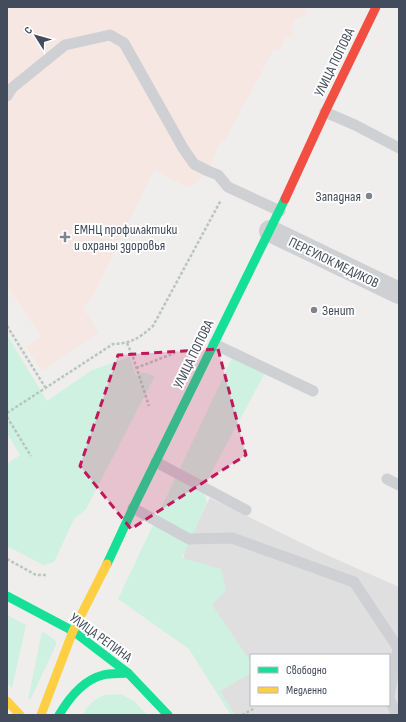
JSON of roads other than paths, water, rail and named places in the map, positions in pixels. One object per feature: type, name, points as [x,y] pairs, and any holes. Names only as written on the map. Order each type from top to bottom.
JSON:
[{"type":"street","name":"УЛИЦА ПОПОВА","points":[[41,715],[73,631],[98,585],[133,508],[280,211],[325,112],[376,7]]},
{"type":"street","name":"ПЕРЕУЛОК МЕДИКОВ","points":[[270,231],[399,293]]},
{"type":"street","name":"УЛИЦА РЕПИНА","points":[[7,596],[73,631],[128,673],[168,715]]},
{"type":"street","points":[[59,715],[67,701],[84,685],[103,675],[128,673]]},
{"type":"street","points":[[7,701],[20,715]]},
{"type":"lane","points":[[7,96],[12,88],[65,45],[110,35],[124,43],[182,148],[194,164],[218,175],[228,187],[280,211]]},
{"type":"lane","points":[[325,112],[355,125],[399,148]]},
{"type":"lane","points":[[214,344],[313,391]]},
{"type":"lane","points":[[156,462],[246,510]]},
{"type":"lane","points":[[387,479],[399,485]]},
{"type":"lane","points":[[133,508],[189,539],[232,538],[354,582],[398,648],[390,692]]},
{"type":"lane","points":[[390,700],[397,715]]},
{"type":"place","name":"Западная","points":[[369,196]]},
{"type":"place","name":"ЕМНЦ профилактики и охраны здоровья","points":[[65,237]]},
{"type":"place","name":"Зенит","points":[[314,310]]}]
